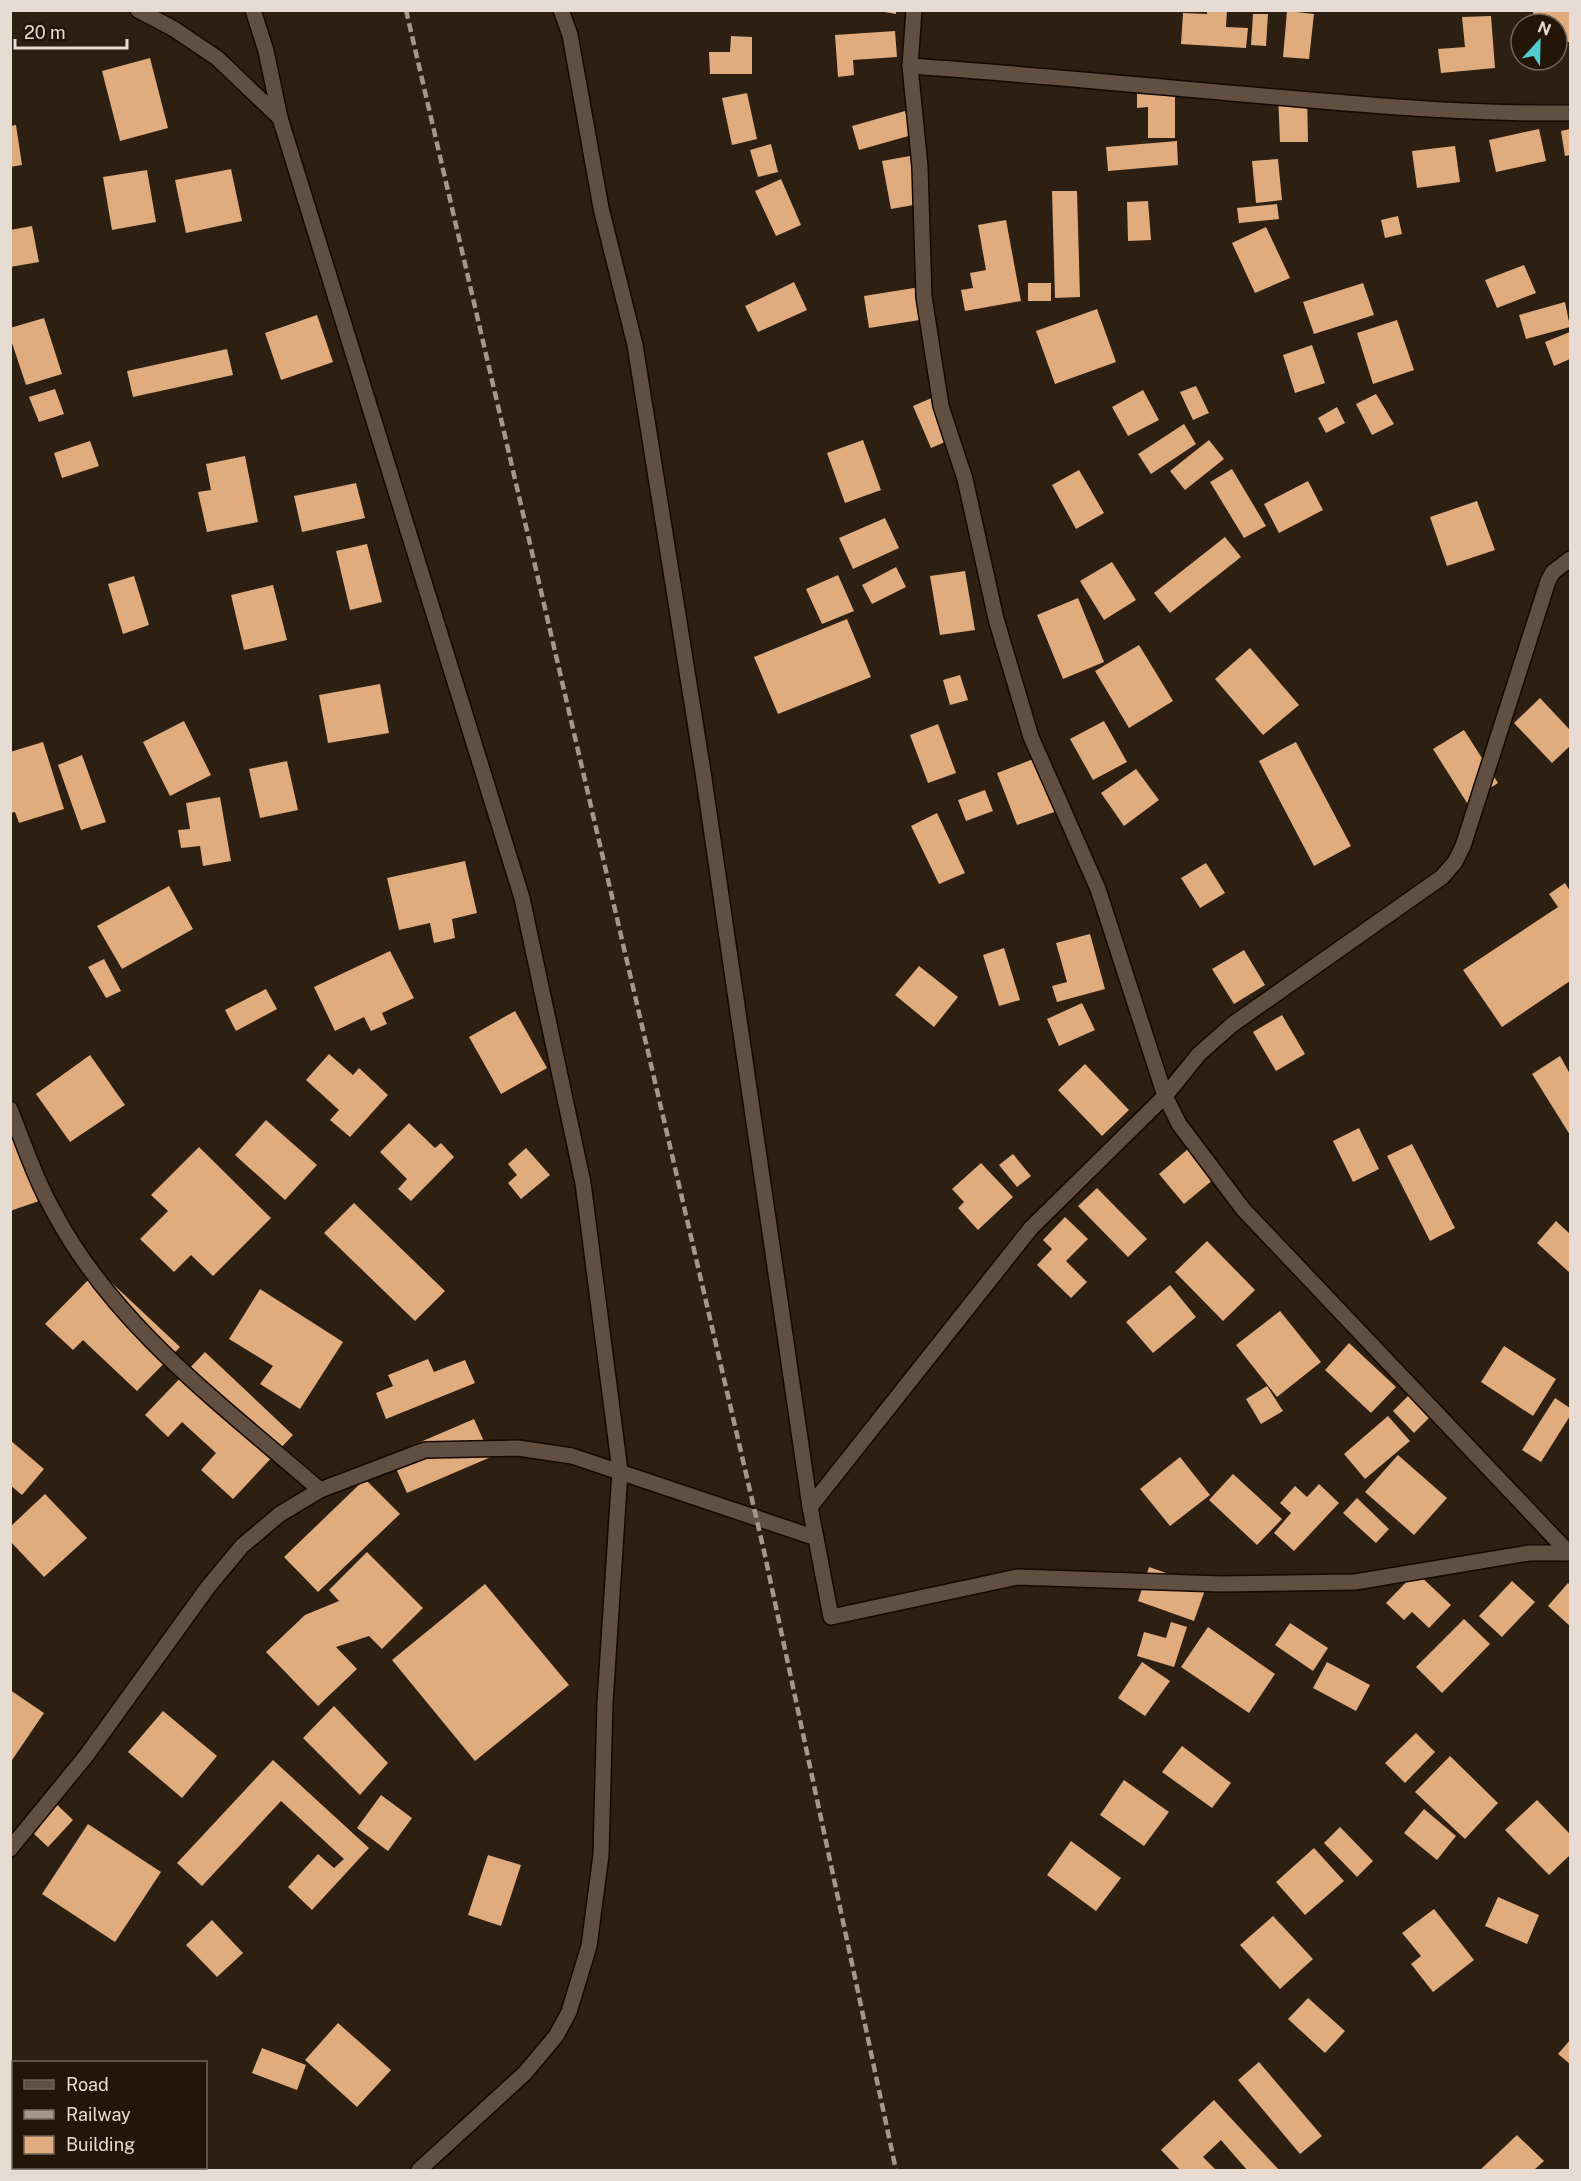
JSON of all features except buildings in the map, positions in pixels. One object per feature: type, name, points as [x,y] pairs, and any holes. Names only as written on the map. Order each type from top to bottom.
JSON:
[{"type":"street","points":[[138,10],[174,29],[216,58],[280,118]]},
{"type":"street","points":[[253,10],[266,51],[280,118],[522,898],[583,1183],[620,1471],[605,1703],[602,1855],[589,1946],[569,2012],[556,2036],[525,2073],[419,2170]]},
{"type":"street","points":[[561,10],[570,35],[601,207],[637,356],[703,772],[810,1507],[831,1617],[1017,1577],[1221,1584],[1355,1582],[1529,1553],[1570,1553]]},
{"type":"street","points":[[914,10],[910,66],[920,167],[924,297],[941,406],[964,479],[996,619],[1031,736],[1098,890],[1165,1096],[1179,1124],[1243,1209],[1570,1553]]},
{"type":"street","points":[[910,66],[1030,74],[1145,87],[1420,109],[1506,114],[1570,113]]},
{"type":"street","points":[[810,1507],[1031,1228],[1165,1096],[1199,1054],[1226,1029],[1442,877],[1455,862],[1463,846],[1548,581],[1553,572],[1570,559]]},
{"type":"street","points":[[10,1109],[37,1178],[55,1216],[95,1276],[155,1347],[320,1490]]},
{"type":"street","points":[[10,1849],[86,1756],[208,1587],[242,1546],[280,1514],[320,1490],[425,1450],[518,1448],[572,1456],[816,1538]]},
{"type":"railway","points":[[406,10],[764,1551],[896,2170]]}]
